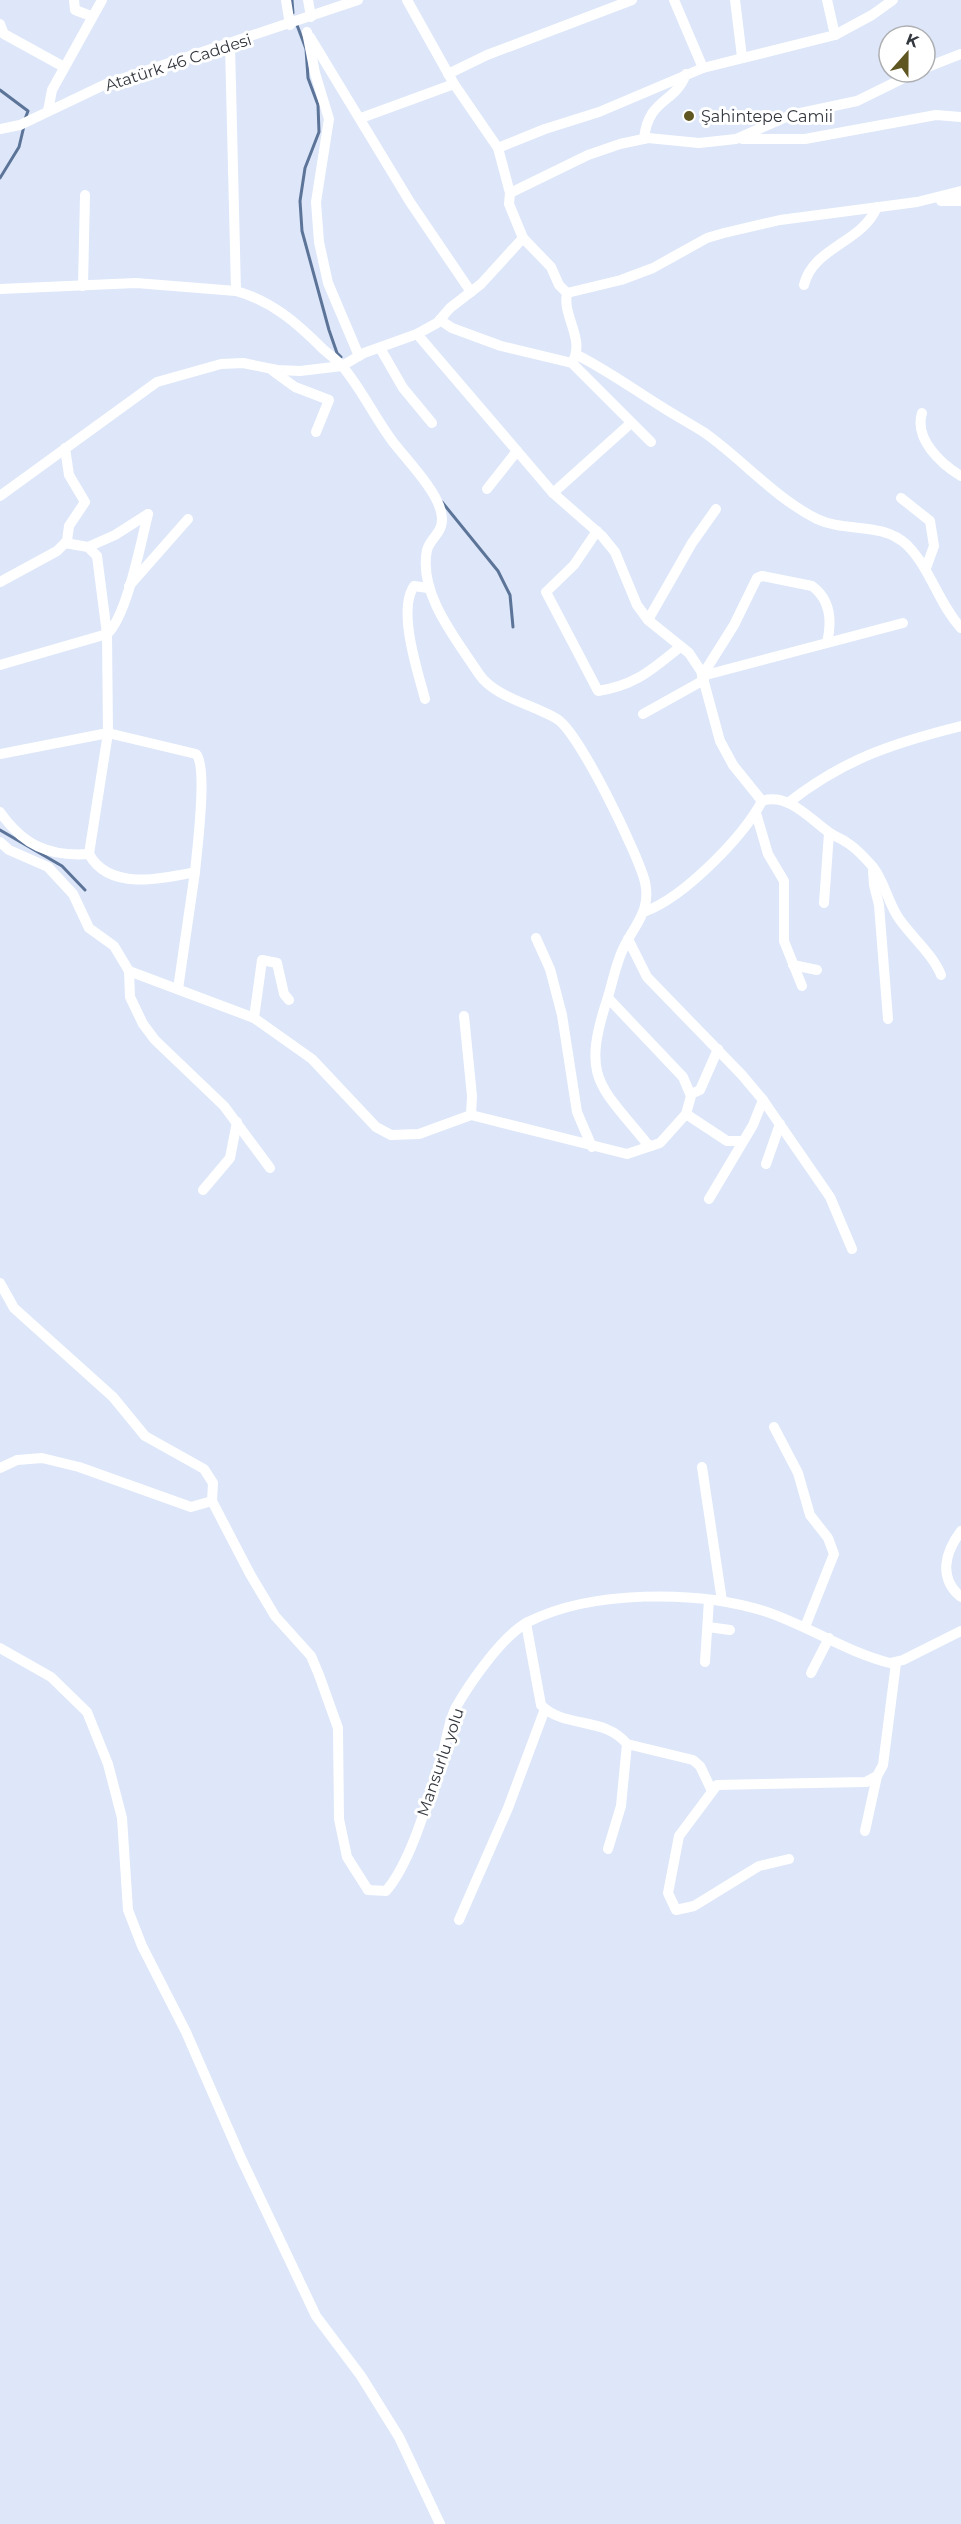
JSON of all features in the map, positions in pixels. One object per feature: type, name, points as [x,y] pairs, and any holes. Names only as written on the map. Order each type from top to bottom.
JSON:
[{"type":"street","points":[[74,0],[75,10],[92,16]]},
{"type":"street","points":[[48,111],[52,90],[102,0]]},
{"type":"street","points":[[286,0],[361,118],[410,202],[471,292]]},
{"type":"street","points":[[300,21],[308,0]]},
{"type":"street","name":"Atatürk 46 Caddesi","points":[[0,129],[25,122],[106,84],[231,45],[358,0]]},
{"type":"street","points":[[406,0],[451,79],[498,148],[510,193],[509,204],[524,238],[551,267],[559,285],[567,293]]},
{"type":"street","points":[[361,118],[451,79],[487,55],[632,0]]},
{"type":"street","points":[[674,0],[703,68]]},
{"type":"street","points":[[735,0],[742,57]]},
{"type":"street","points":[[827,0],[835,35]]},
{"type":"street","points":[[498,148],[545,129],[599,112],[703,68],[835,35],[872,15],[893,0]]},
{"type":"street","points":[[0,24],[4,34],[64,67]]},
{"type":"street","points":[[307,32],[315,73],[329,119],[316,202],[319,242],[328,283],[359,356]]},
{"type":"street","points":[[231,45],[236,291]]},
{"type":"street","points":[[937,63],[961,54]]},
{"type":"street","points":[[644,139],[650,114],[677,89],[686,74]]},
{"type":"street","points":[[736,139],[791,115],[857,101],[892,84]]},
{"type":"street","points":[[510,193],[588,155],[644,139],[699,143],[736,139],[805,139],[936,115],[961,117]]},
{"type":"street","points":[[917,202],[961,191]]},
{"type":"street","points":[[83,286],[85,195]]},
{"type":"street","points":[[567,293],[642,272],[672,259],[707,238],[780,219],[917,202],[961,201]]},
{"type":"street","points":[[804,285],[814,262],[855,235],[869,221],[877,207]]},
{"type":"street","points":[[0,496],[157,382],[221,364],[243,363],[270,369],[300,371],[342,366],[359,356],[417,334],[440,320],[481,284],[524,238]]},
{"type":"street","points":[[0,289],[135,283],[236,291],[270,304],[299,324],[342,366],[381,426],[421,478],[441,509],[440,532],[428,548],[428,588],[482,679],[497,692],[513,697],[565,725],[639,864],[647,894],[646,911],[621,953],[596,1040],[595,1070],[603,1088],[649,1146]]},
{"type":"street","points":[[567,293],[565,303],[575,332],[574,359],[651,442]]},
{"type":"street","points":[[440,320],[452,328],[501,346],[574,359],[605,369],[705,434],[755,475],[815,518],[833,526],[877,529],[888,533],[907,546],[926,568],[950,616],[961,628]]},
{"type":"street","points":[[417,334],[553,493],[597,531],[615,552],[637,605],[648,620],[689,653],[703,678],[720,741],[733,765],[762,801]]},
{"type":"street","points":[[380,348],[403,388],[432,423]]},
{"type":"street","points":[[270,369],[295,387],[329,400],[316,432]]},
{"type":"street","points":[[922,413],[918,424],[920,434],[946,467],[961,476]]},
{"type":"street","points":[[553,493],[631,423]]},
{"type":"street","points":[[0,582],[57,551],[64,543],[69,526],[85,502],[69,475],[65,448]]},
{"type":"street","points":[[487,489],[517,451]]},
{"type":"street","points":[[901,498],[930,521],[934,546],[926,568]]},
{"type":"street","points":[[648,620],[692,543],[716,508]]},
{"type":"street","points":[[0,665],[107,634],[123,609],[148,514],[115,535],[88,547],[64,543]]},
{"type":"street","points":[[129,586],[188,519]]},
{"type":"street","points":[[597,531],[574,565],[546,592],[598,691],[620,687],[641,679],[680,647]]},
{"type":"street","points":[[88,547],[97,556],[107,634],[108,733],[89,854],[93,862],[111,876],[124,879],[172,877],[195,872]]},
{"type":"street","points":[[703,678],[734,625],[757,578],[762,576],[817,589],[832,623],[827,643]]},
{"type":"street","points":[[425,699],[409,634],[409,594],[414,586],[428,588]]},
{"type":"street","points":[[643,714],[703,678],[903,622]]},
{"type":"street","points":[[788,803],[864,754],[961,726]]},
{"type":"street","points":[[0,753],[108,733],[190,751],[199,757],[202,785],[195,872],[178,989]]},
{"type":"street","points":[[646,911],[660,906],[686,888],[756,813],[762,801],[769,799],[788,803],[809,815],[829,833],[848,843],[873,867],[894,913],[924,953],[936,964],[941,975]]},
{"type":"street","points":[[0,812],[14,832],[52,852],[89,854]]},
{"type":"street","points":[[756,813],[768,854],[784,881],[784,941],[802,986]]},
{"type":"street","points":[[824,903],[829,833]]},
{"type":"street","points":[[0,842],[9,850],[48,867],[73,894],[89,928],[114,946],[129,971],[130,997],[142,1024],[155,1040],[237,1122],[270,1168]]},
{"type":"street","points":[[873,867],[874,885],[879,905],[888,1019]]},
{"type":"street","points":[[536,938],[550,969],[562,1015],[577,1112],[592,1147]]},
{"type":"street","points":[[628,939],[647,977],[718,1049],[763,1100],[830,1197],[852,1249]]},
{"type":"street","points":[[254,1018],[262,960],[277,963],[284,994],[289,1000]]},
{"type":"street","points":[[793,965],[817,970]]},
{"type":"street","points":[[129,971],[254,1018],[312,1059],[376,1127],[391,1135],[419,1134],[471,1115],[627,1154],[660,1143],[686,1114],[691,1094],[683,1077],[608,998]]},
{"type":"street","points":[[464,1016],[472,1096],[471,1115]]},
{"type":"street","points":[[691,1094],[700,1090],[718,1049]]},
{"type":"street","points":[[709,1199],[743,1141],[763,1100]]},
{"type":"street","points":[[686,1114],[727,1141],[743,1141]]},
{"type":"street","points":[[203,1190],[230,1158],[237,1122]]},
{"type":"street","points":[[766,1164],[780,1124]]},
{"type":"street","points":[[0,1283],[15,1308],[113,1396],[145,1436],[204,1469],[213,1483],[212,1501],[191,1507],[79,1467],[42,1458],[17,1460],[0,1468]]},
{"type":"street","points":[[774,1427],[798,1473],[810,1515],[833,1547],[833,1563],[805,1627]]},
{"type":"street","points":[[702,1467],[722,1601]]},
{"type":"street","name":"Mansurlu yolu","points":[[212,1501],[275,1616],[311,1656],[319,1675],[338,1728],[339,1819],[347,1857],[368,1890],[386,1891],[400,1875],[441,1758],[455,1710],[495,1651],[526,1623],[571,1606],[659,1594],[722,1601],[762,1611],[880,1660],[896,1663]]},
{"type":"street","points":[[961,1531],[951,1546],[945,1571],[947,1581],[961,1597]]},
{"type":"street","points":[[705,1662],[709,1600]]},
{"type":"street","points":[[526,1623],[538,1701],[544,1709],[555,1715],[608,1728],[627,1744],[693,1760],[700,1766],[712,1791]]},
{"type":"street","points":[[708,1627],[730,1630]]},
{"type":"street","points":[[865,1831],[877,1776],[883,1765],[896,1663],[961,1630]]},
{"type":"street","points":[[811,1673],[829,1638]]},
{"type":"street","points":[[0,1648],[51,1677],[87,1712],[108,1764],[122,1818],[128,1910],[142,1946],[186,2032],[246,2168],[316,2316],[361,2376],[399,2437],[440,2524]]},
{"type":"street","points":[[459,1920],[508,1808],[544,1709]]},
{"type":"street","points":[[608,1849],[621,1806],[627,1744]]},
{"type":"street","points":[[789,1859],[759,1866],[694,1906],[676,1910],[668,1893],[679,1836],[717,1785],[866,1782],[877,1776]]},
{"type":"waterway","points":[[292,0],[293,13]]},
{"type":"waterway","points":[[297,25],[306,49],[308,78],[318,105],[319,132],[305,168],[300,201],[302,231],[329,330],[337,353],[341,357]]},
{"type":"waterway","points":[[0,90],[28,111],[25,119]]},
{"type":"waterway","points":[[0,178],[19,147],[24,126]]},
{"type":"waterway","points":[[442,502],[498,571],[510,595],[513,627]]},
{"type":"waterway","points":[[0,830],[62,866],[85,890]]},
{"type":"place","name":"Şahintepe Camii","points":[[689,116]]}]
